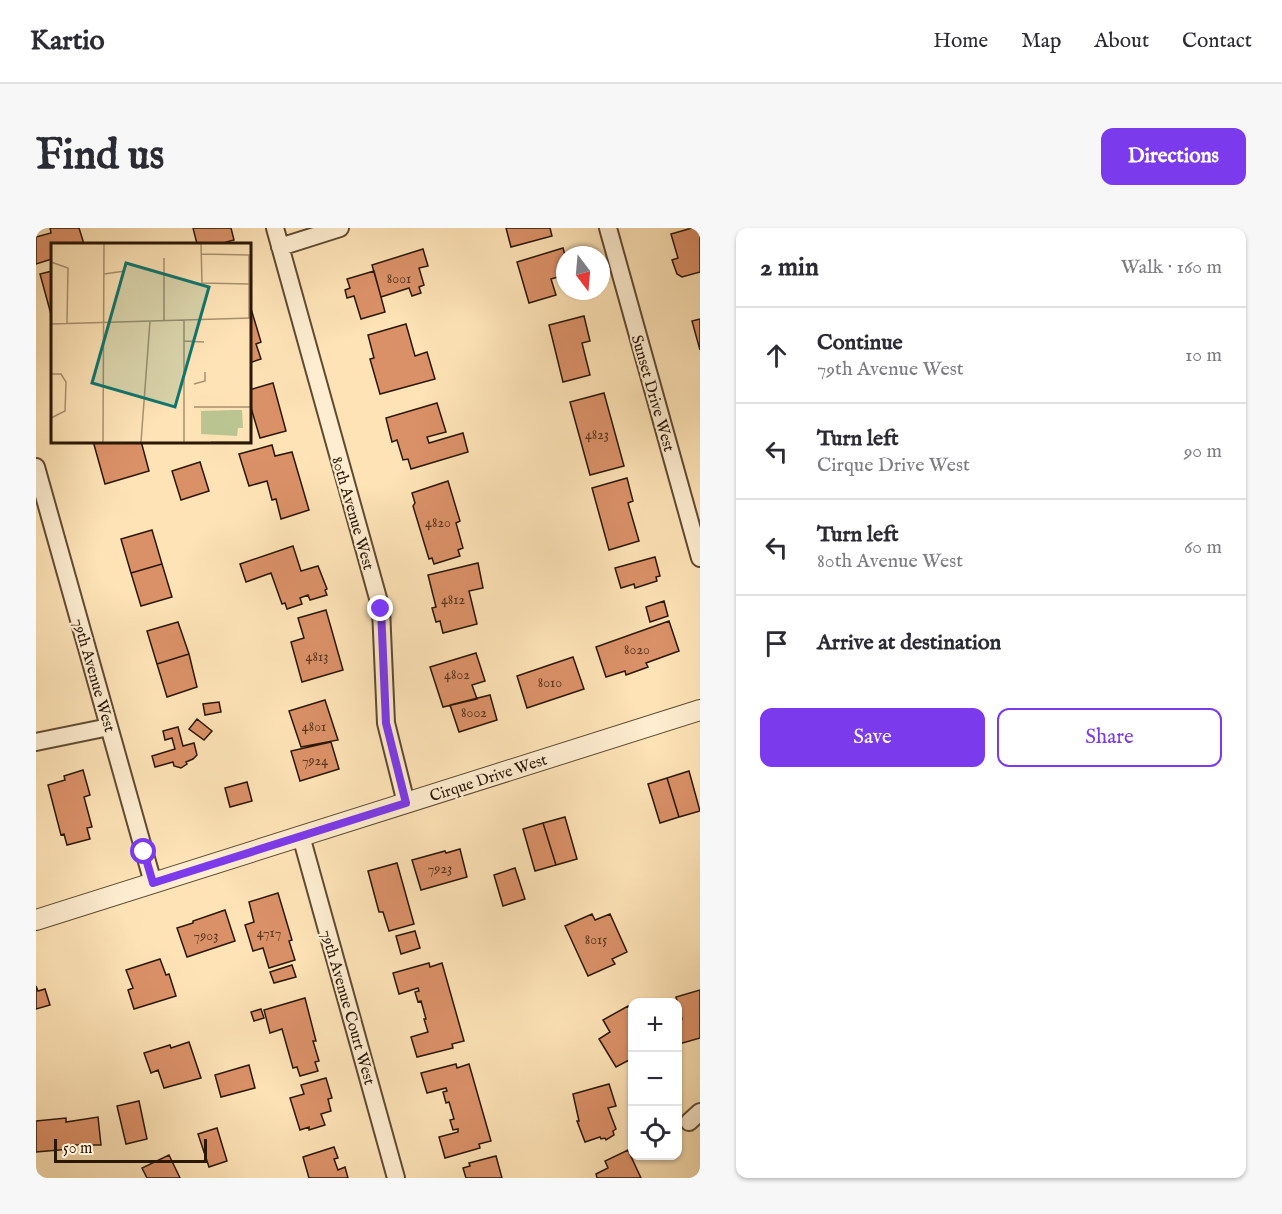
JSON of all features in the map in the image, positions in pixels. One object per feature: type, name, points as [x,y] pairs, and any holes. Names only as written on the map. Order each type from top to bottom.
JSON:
[{"type":"street","name":"80th Avenue West","points":[[275,228],[381,609],[386,723],[406,803]]},
{"type":"street","points":[[280,247],[340,228]]},
{"type":"street","name":"Sunset Drive West","points":[[608,228],[700,558]]},
{"type":"street","name":"79th Avenue West","points":[[36,467],[153,883]]},
{"type":"street","name":"Cirque Drive West","points":[[36,920],[700,710]]},
{"type":"street","points":[[36,742],[109,727]]},
{"type":"street","name":"79th Avenue Court West","points":[[301,836],[396,1178]]},
{"type":"building","points":[[50,228],[79,228],[84,243],[51,243],[51,259],[36,264],[36,237],[51,233]]},
{"type":"building","points":[[193,228],[231,228],[234,240],[226,243],[197,243]]},
{"type":"building","points":[[506,228],[550,228],[552,236],[511,247]]},
{"type":"building","points":[[700,228],[700,272],[682,277],[677,274],[672,260],[678,258],[671,234]]},
{"type":"building","points":[[423,249],[428,266],[419,268],[424,285],[419,287],[421,293],[412,296],[409,288],[381,297],[372,265]]},
{"type":"building","points":[[556,250],[556,278],[551,279],[556,295],[529,303],[517,262]]},
{"type":"building","points":[[51,271],[51,314],[40,274]]},
{"type":"building","points":[[374,271],[385,312],[361,319],[354,296],[347,298],[345,290],[350,288],[347,279]]},
{"type":"building","points":[[250,305],[261,342],[256,344],[261,359],[250,363]]},
{"type":"building","points":[[584,316],[590,341],[582,343],[590,375],[563,382],[549,325]]},
{"type":"building","points":[[700,319],[700,350],[692,321]]},
{"type":"building","points":[[406,324],[415,356],[427,352],[435,379],[380,394],[370,359],[374,358],[368,335]]},
{"type":"building","points":[[273,383],[286,431],[260,438],[250,404],[250,390]]},
{"type":"building","points":[[604,393],[624,466],[590,475],[570,402]]},
{"type":"building","points":[[437,403],[446,432],[427,437],[429,443],[463,433],[468,452],[411,469],[408,459],[403,460],[397,440],[392,442],[386,418]]},
{"type":"building","points":[[93,442],[141,442],[149,471],[105,484]]},
{"type":"building","points":[[272,445],[275,456],[292,452],[309,510],[281,519],[276,499],[272,500],[267,481],[249,486],[239,454]]},
{"type":"building","points":[[200,462],[209,491],[181,500],[172,471]]},
{"type":"building","points":[[627,478],[633,501],[628,503],[639,541],[609,550],[592,488]]},
{"type":"building","points":[[448,481],[460,521],[456,523],[463,548],[458,550],[460,556],[434,564],[432,558],[429,559],[413,506],[415,503],[412,493]]},
{"type":"building","points":[[152,530],[162,564],[131,573],[121,539]]},
{"type":"building","points":[[293,546],[301,571],[318,566],[327,595],[310,600],[308,595],[300,598],[302,604],[287,609],[285,603],[282,604],[271,573],[246,582],[240,564]]},
{"type":"building","points":[[655,557],[660,576],[656,577],[657,581],[635,588],[634,584],[621,588],[615,568]]},
{"type":"building","points":[[478,563],[483,588],[469,591],[477,624],[443,633],[440,621],[436,622],[432,608],[436,607],[428,575]]},
{"type":"building","points":[[162,564],[172,597],[141,606],[131,573]]},
{"type":"building","points":[[664,601],[668,616],[650,622],[646,607]]},
{"type":"building","points":[[326,610],[343,670],[302,682],[291,642],[304,638],[298,618]]},
{"type":"building","points":[[669,621],[679,651],[646,663],[648,667],[626,675],[625,671],[606,677],[596,647]]},
{"type":"building","points":[[178,622],[189,654],[157,664],[147,631]]},
{"type":"building","points":[[476,653],[485,681],[472,685],[477,699],[443,707],[430,667]]},
{"type":"building","points":[[189,654],[197,687],[167,697],[157,664]]},
{"type":"building","points":[[573,657],[584,689],[527,708],[517,676]]},
{"type":"building","points":[[490,695],[497,720],[459,732],[450,705]]},
{"type":"building","points":[[325,700],[338,740],[301,747],[289,711]]},
{"type":"building","points":[[219,702],[221,712],[205,715],[203,704]]},
{"type":"building","points":[[197,719],[212,731],[204,740],[189,729]]},
{"type":"building","points":[[178,727],[183,746],[194,743],[197,755],[181,768],[174,766],[173,762],[155,767],[152,756],[175,749],[172,738],[165,740],[163,731]]},
{"type":"building","points":[[331,742],[339,769],[300,781],[291,751]]},
{"type":"building","points":[[83,770],[90,795],[84,797],[92,827],[87,828],[90,839],[67,845],[64,834],[61,835],[48,785],[65,780],[64,776]]},
{"type":"building","points":[[689,771],[700,811],[679,817],[667,778]]},
{"type":"building","points":[[667,778],[679,817],[660,823],[648,784]]},
{"type":"building","points":[[247,782],[252,801],[230,807],[225,788]]},
{"type":"building","points":[[565,817],[577,859],[556,865],[543,823]]},
{"type":"building","points":[[543,823],[556,865],[535,871],[523,829]]},
{"type":"building","points":[[460,849],[467,877],[421,890],[412,860]]},
{"type":"building","points":[[397,863],[414,924],[389,931],[383,912],[379,912],[368,871]]},
{"type":"building","points":[[515,868],[525,899],[503,906],[494,875]]},
{"type":"building","points":[[278,893],[292,940],[289,941],[295,960],[269,968],[263,948],[253,951],[245,925],[254,922],[249,902]]},
{"type":"building","points":[[225,910],[235,941],[187,957],[177,928]]},
{"type":"building","points":[[592,914],[595,920],[610,914],[627,952],[612,959],[615,964],[588,976],[565,926]]},
{"type":"building","points":[[415,931],[420,948],[401,954],[396,936]]},
{"type":"building","points":[[160,959],[166,975],[169,974],[176,996],[134,1009],[128,990],[133,988],[126,970]]},
{"type":"building","points":[[429,963],[430,967],[442,963],[464,1041],[452,1044],[453,1048],[417,1057],[411,1037],[428,1032],[421,1001],[418,1002],[415,992],[419,991],[418,988],[399,994],[393,973]]},
{"type":"building","points":[[292,965],[296,977],[274,983],[270,972]]},
{"type":"building","points":[[36,986],[38,991],[45,989],[50,1005],[36,1009]]},
{"type":"building","points":[[700,990],[700,1038],[682,1043],[682,998],[676,997]]},
{"type":"building","points":[[305,998],[319,1061],[315,1062],[318,1071],[300,1076],[297,1067],[293,1068],[282,1029],[270,1033],[264,1010]]},
{"type":"building","points":[[628,1006],[628,1061],[616,1067],[599,1039],[610,1032],[603,1020]]},
{"type":"building","points":[[261,1009],[264,1018],[254,1021],[251,1012]]},
{"type":"building","points":[[189,1042],[201,1078],[164,1088],[158,1070],[151,1073],[144,1053]]},
{"type":"building","points":[[456,1064],[457,1068],[469,1064],[491,1141],[479,1144],[480,1148],[445,1158],[439,1137],[458,1132],[458,1129],[453,1130],[450,1120],[454,1119],[443,1092],[447,1091],[446,1088],[427,1093],[421,1073]]},
{"type":"building","points":[[249,1065],[255,1088],[221,1097],[215,1075]]},
{"type":"building","points":[[326,1078],[332,1098],[328,1099],[331,1111],[321,1114],[325,1125],[300,1130],[290,1098],[304,1094],[301,1085]]},
{"type":"building","points":[[609,1084],[616,1106],[608,1108],[616,1129],[613,1131],[614,1135],[606,1140],[600,1137],[585,1142],[577,1121],[579,1121],[573,1094]]},
{"type":"building","points":[[139,1101],[147,1139],[126,1144],[117,1106]]},
{"type":"building","points":[[98,1117],[101,1145],[70,1145],[70,1149],[36,1152],[36,1121],[66,1118],[66,1122]]},
{"type":"building","points":[[217,1128],[227,1161],[209,1167],[198,1134]]},
{"type":"building","points":[[334,1147],[338,1158],[334,1159],[338,1170],[345,1167],[348,1178],[309,1178],[303,1157]]},
{"type":"building","points":[[628,1150],[628,1160],[633,1160],[641,1178],[597,1178],[596,1174],[608,1168],[605,1161]]},
{"type":"building","points":[[169,1155],[180,1178],[147,1178],[142,1168]]},
{"type":"building","points":[[496,1156],[502,1178],[466,1178],[463,1168],[470,1166],[469,1163]]},
{"type":"route","points":[[144,852],[153,883],[406,803],[386,723],[381,609]]}]
